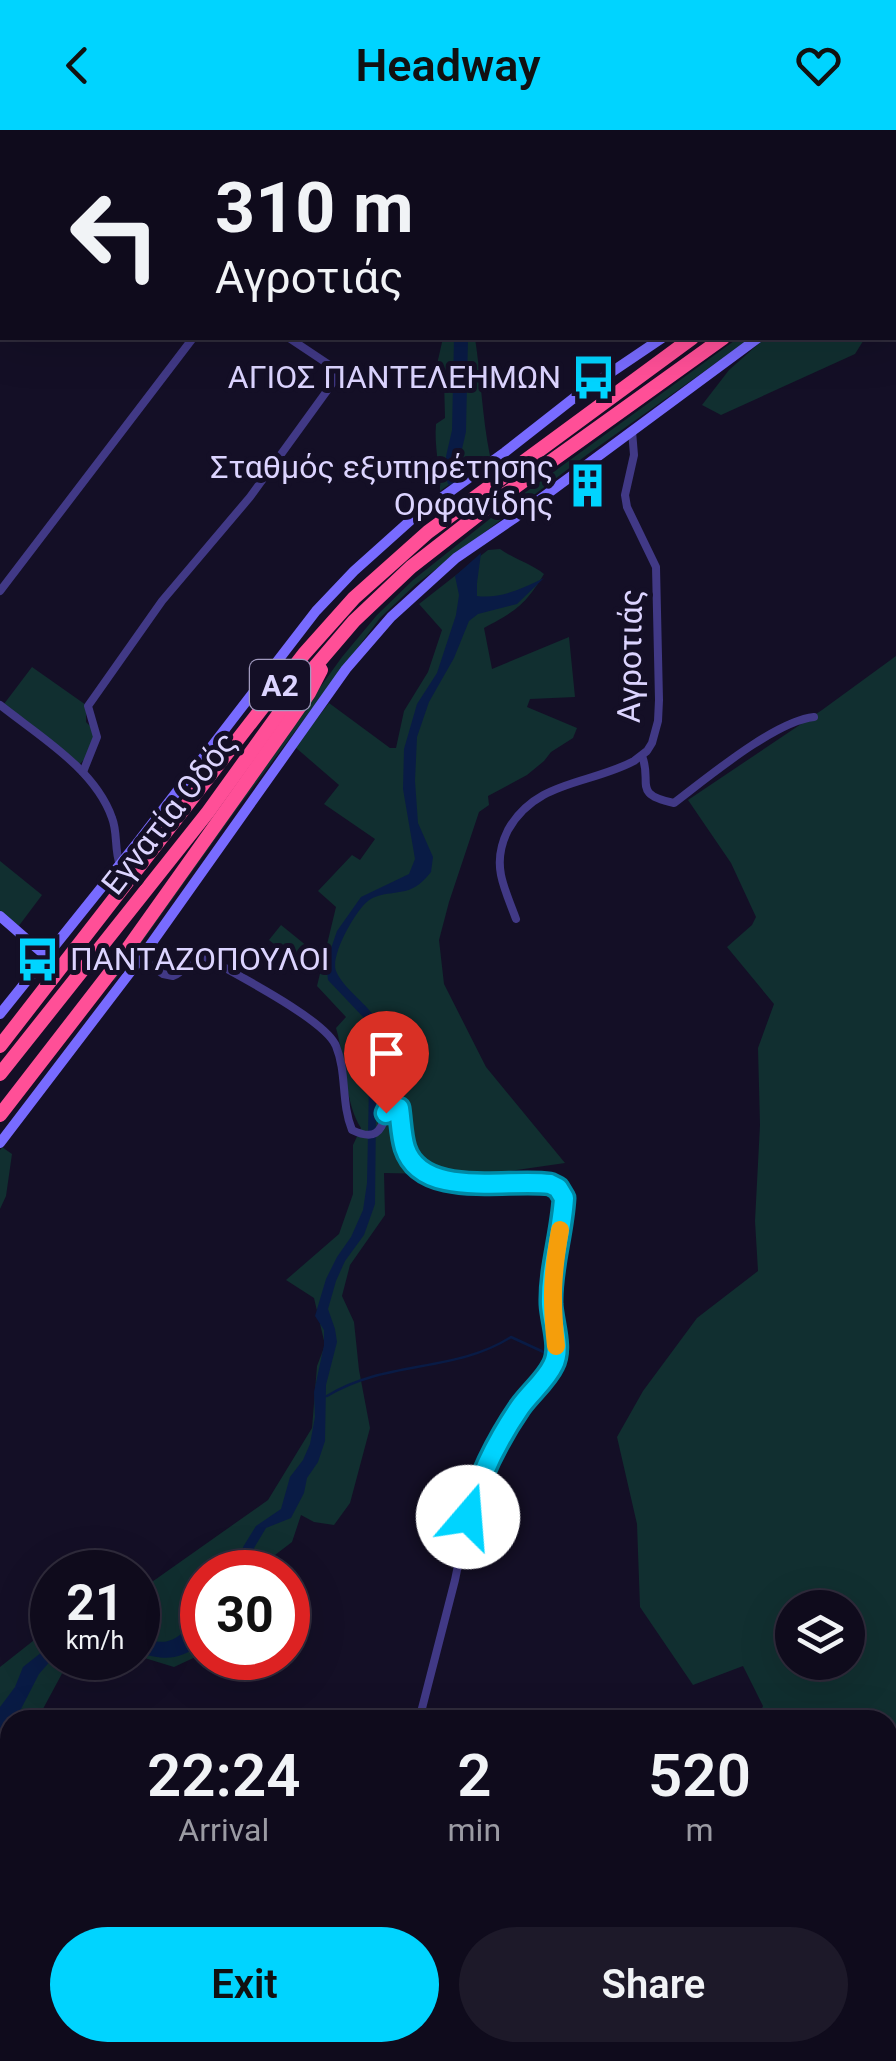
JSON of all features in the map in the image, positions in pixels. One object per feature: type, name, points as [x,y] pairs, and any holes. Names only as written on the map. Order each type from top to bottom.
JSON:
[{"type":"highway","name":"Εγνατία Οδός","points":[[0,1046],[304,654],[354,598],[428,532],[689,340]]},
{"type":"highway","name":"Εγνατία Οδός","points":[[0,1074],[208,812],[301,683],[354,621],[412,567],[497,500],[720,340]]},
{"type":"highway","points":[[0,1115],[105,980],[242,790],[309,693],[334,644]]},
{"type":"street","points":[[0,591],[4,579],[190,340]]},
{"type":"street","points":[[83,772],[98,737],[88,706],[100,686],[162,600],[250,497],[338,376],[334,368],[292,340]]},
{"type":"street","points":[[0,1014],[316,611],[354,571],[412,519],[579,394],[659,340]]},
{"type":"street","points":[[0,1143],[142,958],[322,702],[391,616],[456,558],[755,340]]},
{"type":"street","name":"Αγροτιάς","points":[[516,919],[500,863],[503,840],[515,819],[534,799],[642,756],[652,744],[658,721],[656,568],[625,496],[634,455],[632,430]]},
{"type":"street","points":[[0,705],[83,772],[111,816],[120,865]]},
{"type":"street","points":[[642,756],[647,790],[656,798],[674,803],[789,724],[814,717]]},
{"type":"street","points":[[0,916],[47,957]]},
{"type":"street","points":[[142,958],[164,974],[174,976],[202,955],[313,1020],[334,1040],[352,1130],[361,1134],[379,1132],[388,1108],[395,1105],[399,1108],[406,1150],[412,1161],[432,1176],[456,1183],[540,1182],[563,1193],[552,1278],[556,1358],[552,1369],[503,1432],[476,1486],[422,1710]]},
{"type":"green space","points":[[443,340],[475,340],[490,456],[440,491],[436,424],[445,418],[444,379],[420,383],[415,377],[420,369],[435,373]]},
{"type":"green space","points":[[735,340],[748,340],[588,454],[415,585],[380,618],[114,981],[111,977],[342,657],[413,580],[501,510]]},
{"type":"green space","points":[[763,340],[864,340],[855,354],[721,415],[702,405],[729,370]]},
{"type":"green space","points":[[500,549],[544,574],[519,606],[484,628],[492,669],[569,637],[575,697],[530,699],[527,707],[577,728],[573,738],[527,775],[488,796],[489,805],[479,812],[439,940],[444,984],[486,1067],[565,1163],[483,1175],[384,1173],[385,1215],[350,1265],[342,1296],[354,1322],[370,1428],[350,1503],[334,1525],[301,1515],[292,1542],[282,1550],[197,1550],[268,1500],[312,1428],[317,1366],[325,1345],[314,1298],[286,1280],[339,1234],[353,1194],[353,1145],[361,1128],[352,1106],[336,1028],[346,1017],[317,986],[336,907],[318,891],[352,855],[360,860],[375,839],[324,804],[339,785],[295,747],[329,703],[390,748],[396,748],[404,711],[428,672],[442,630],[419,604],[488,550]]},
{"type":"green space","points":[[896,656],[896,1710],[761,1710],[763,1706],[743,1666],[693,1685],[640,1607],[637,1524],[617,1437],[643,1391],[697,1318],[758,1271],[758,1048],[774,1004],[727,947],[756,917],[731,863],[688,800]]},
{"type":"green space","points":[[32,667],[86,705],[86,722],[97,733],[92,751],[79,765],[4,704]]},
{"type":"green space","points":[[0,861],[42,895],[18,927],[0,912]]},
{"type":"green space","points":[[281,925],[313,951],[301,966],[269,940]]},
{"type":"green space","points":[[2,1147],[12,1154],[6,1196],[0,1209],[0,1150]]},
{"type":"green space","points":[[180,1562],[180,1664],[174,1667],[160,1663],[160,1576]]},
{"type":"green space","points":[[30,1643],[30,1680],[59,1680],[42,1710],[0,1710],[0,1667]]},
{"type":"water","points":[[481,553],[477,596],[503,594],[544,578],[517,604],[478,614],[469,621],[429,702],[417,737],[418,823],[433,857],[431,872],[413,888],[368,901],[340,945],[336,971],[377,1020],[375,1204],[364,1235],[336,1281],[328,1309],[337,1342],[326,1385],[325,1441],[318,1462],[291,1518],[266,1528],[254,1550],[244,1550],[256,1526],[281,1509],[290,1477],[310,1444],[314,1392],[324,1345],[324,1330],[315,1316],[326,1279],[363,1210],[370,1035],[364,1018],[328,980],[326,963],[337,931],[361,897],[409,874],[415,859],[403,789],[404,749],[417,704],[437,673],[456,615],[459,595],[455,576]]},
{"type":"water","points":[[179,1636],[180,1655],[160,1657],[160,1642]]},
{"type":"water","points":[[30,1661],[30,1680],[36,1680],[21,1709],[0,1710],[23,1667]]},
{"type":"waterway","points":[[454,480],[461,340]]},
{"type":"waterway","points":[[327,1396],[372,1377],[467,1356],[511,1337],[550,1355]]},
{"type":"slow traffic","points":[[556,1346],[551,1304],[560,1230]]},
{"type":"place","name":"ΑΓΙΟΣ ΠΑΝΤΕΛΕΗΜΩΝ","points":[[594,377]]},
{"type":"place","name":"Σταθμός εξυπηρέτησης Ορφανίδης","points":[[587,485]]},
{"type":"place","name":"ΠΑΝΤΑΖΟΠΟΥΛΟΙ","points":[[37,959]]},
{"type":"route","points":[[386,1113],[390,1105],[399,1108],[406,1150],[412,1161],[432,1176],[456,1183],[540,1182],[563,1193],[552,1278],[556,1358],[552,1369],[503,1432],[476,1486],[468,1517]]}]
